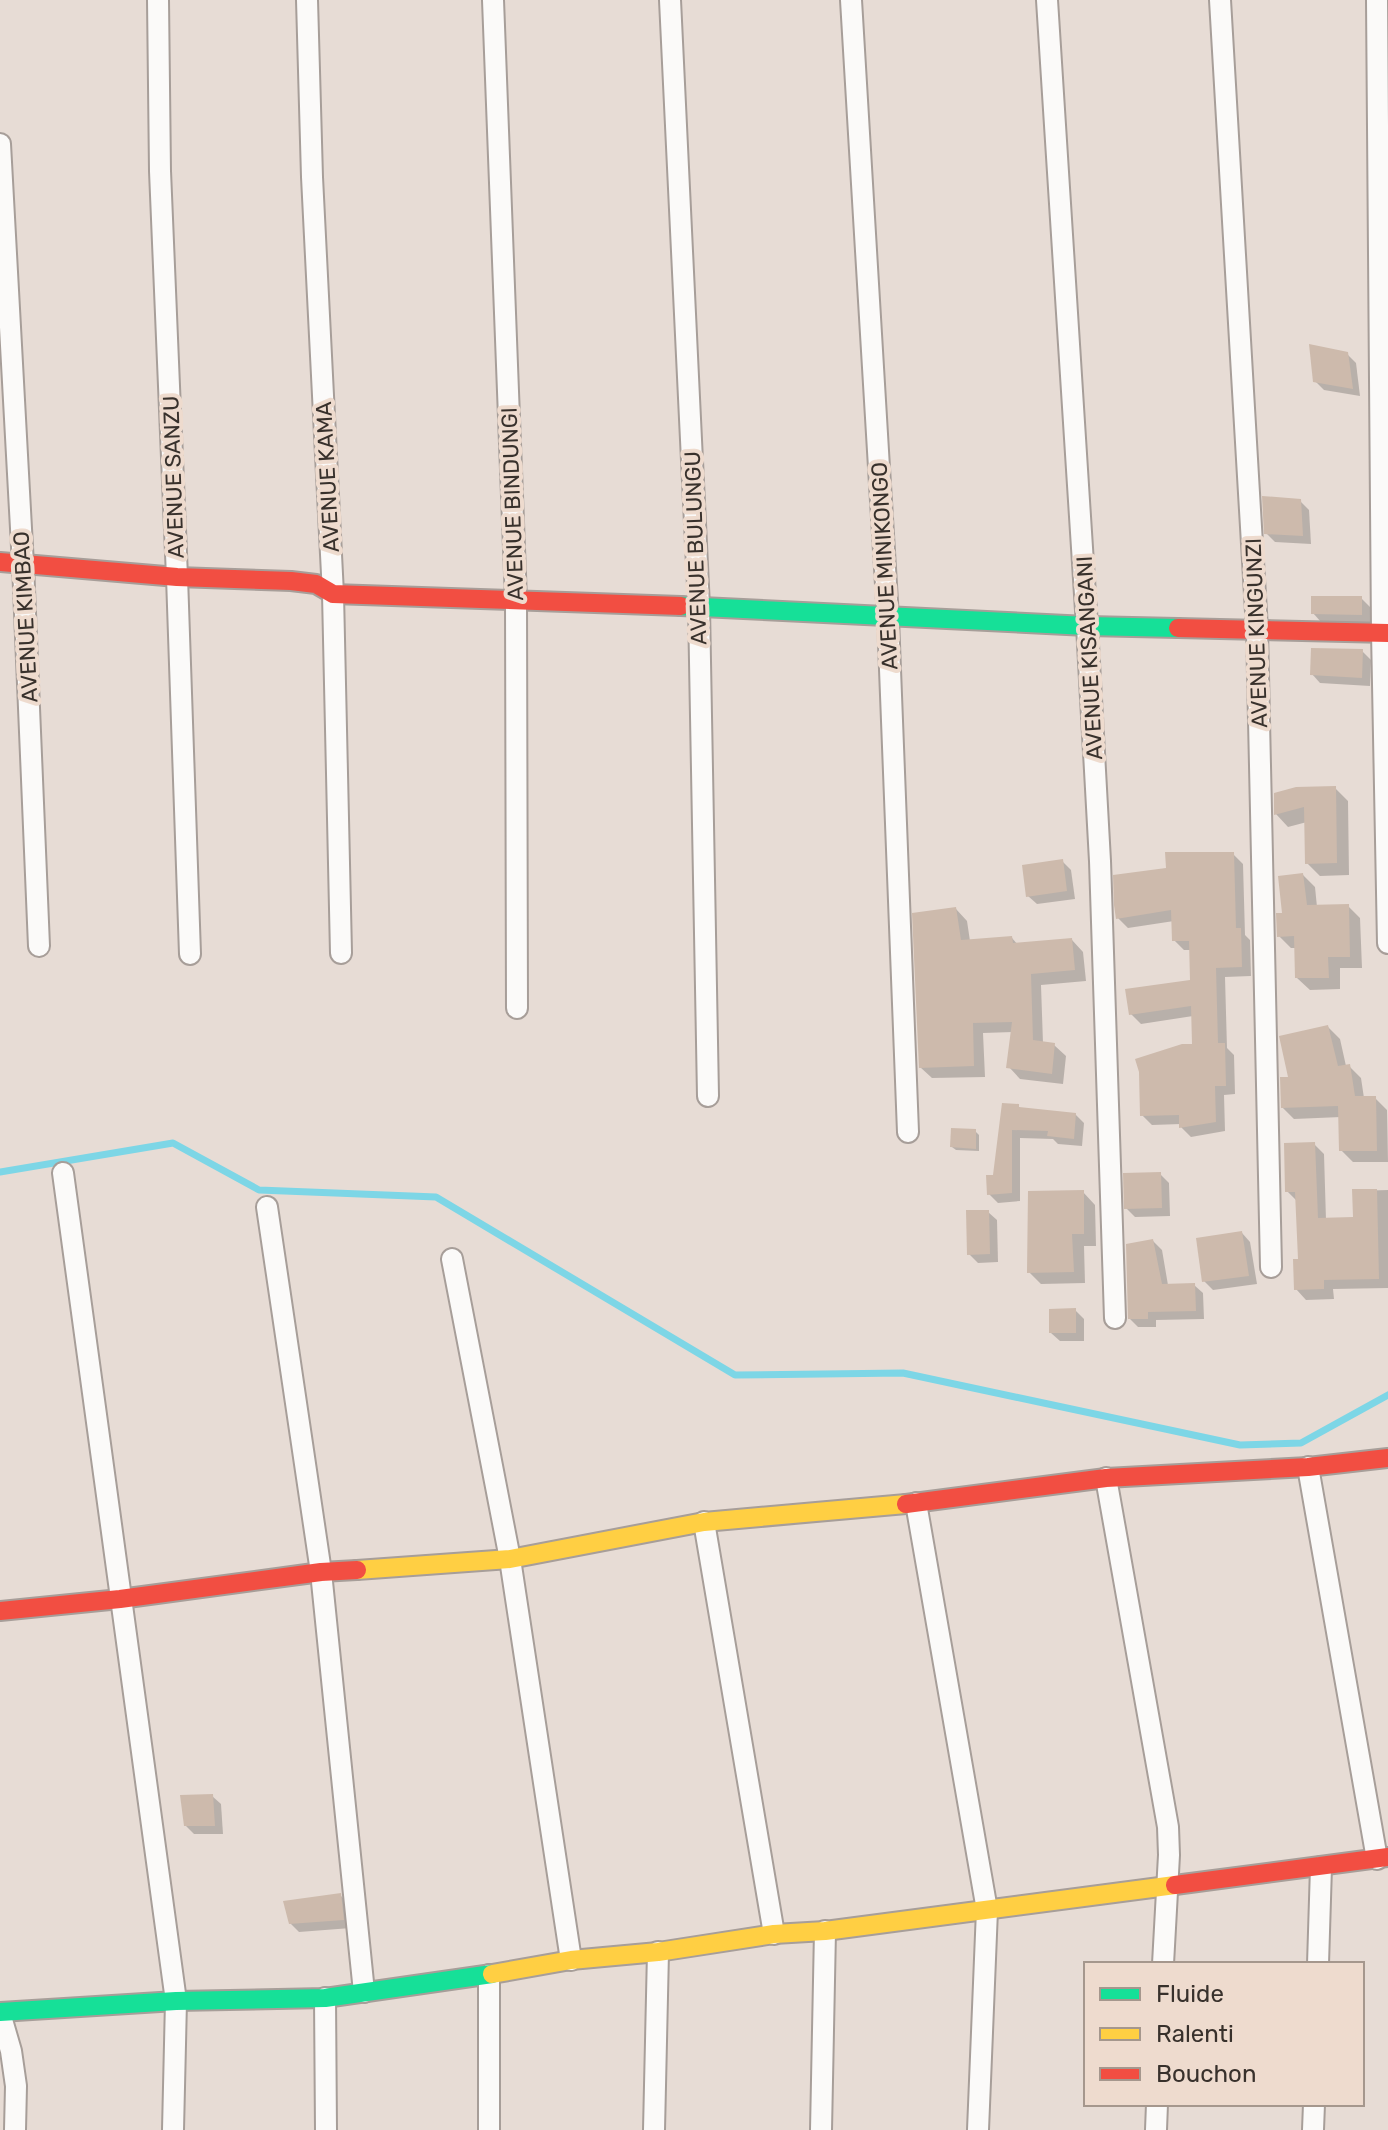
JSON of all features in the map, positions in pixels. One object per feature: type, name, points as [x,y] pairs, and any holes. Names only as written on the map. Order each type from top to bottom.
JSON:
[{"type":"street","name":"AVENUE SANZU","points":[[158,0],[160,171],[190,954]]},
{"type":"street","name":"AVENUE KAMA","points":[[307,0],[312,177],[333,594],[341,953]]},
{"type":"street","name":"AVENUE BINDUNGI","points":[[493,0],[516,600],[517,1008]]},
{"type":"street","name":"AVENUE BULUNGU","points":[[670,0],[699,607],[708,1096]]},
{"type":"street","name":"AVENUE MINIKONGO","points":[[851,0],[888,618],[908,1132]]},
{"type":"street","name":"AVENUE KISANGANI","points":[[1047,0],[1100,861],[1115,1318]]},
{"type":"street","name":"AVENUE KINGUNZI","points":[[1220,0],[1257,629],[1271,1267]]},
{"type":"street","points":[[1377,0],[1388,943]]},
{"type":"street","name":"AVENUE KIMBAO","points":[[0,144],[23,565],[39,946]]},
{"type":"street","points":[[0,562],[177,577],[291,581],[316,584],[333,594],[699,607],[1087,626],[1385,632]]},
{"type":"street","points":[[63,1173],[176,2001],[173,2130]]},
{"type":"street","points":[[267,1207],[321,1572],[364,1992]]},
{"type":"street","points":[[452,1259],[510,1559],[571,1960]]},
{"type":"street","points":[[0,1611],[120,1599],[321,1572],[510,1559],[704,1522],[916,1503],[1106,1478],[1308,1467],[1388,1458]]},
{"type":"street","points":[[15,2130],[16,2086],[11,2051],[0,2013],[176,2001],[325,1998],[571,1960],[658,1952],[774,1934],[825,1931],[1383,1858],[1308,1467]]},
{"type":"street","points":[[1106,1478],[1168,1827],[1163,1962]]},
{"type":"street","points":[[916,1503],[987,1910],[978,2130]]},
{"type":"street","points":[[704,1522],[774,1934]]},
{"type":"street","points":[[1318,1962],[1321,1867]]},
{"type":"street","points":[[821,2130],[825,1931]]},
{"type":"street","points":[[654,2130],[658,1952]]},
{"type":"street","points":[[489,1975],[489,2130]]},
{"type":"street","points":[[325,1998],[326,2130]]},
{"type":"street","points":[[1156,2130],[1157,2106]]},
{"type":"street","points":[[1313,2130],[1314,2106]]},
{"type":"building","points":[[1309,344],[1348,352],[1353,389],[1313,382]]},
{"type":"building","points":[[1262,496],[1301,499],[1303,536],[1264,534]]},
{"type":"building","points":[[1311,596],[1362,596],[1362,615],[1311,614]]},
{"type":"building","points":[[1311,648],[1363,649],[1362,678],[1310,675]]},
{"type":"building","points":[[1336,786],[1337,863],[1305,864],[1304,807],[1274,815],[1274,793],[1296,787]]},
{"type":"building","points":[[1165,852],[1234,852],[1236,928],[1241,928],[1242,967],[1216,968],[1218,1043],[1225,1043],[1226,1086],[1215,1086],[1216,1122],[1179,1128],[1179,1115],[1140,1116],[1139,1072],[1135,1059],[1182,1044],[1192,1044],[1191,1006],[1129,1015],[1125,989],[1190,980],[1189,941],[1172,941],[1171,910],[1116,919],[1114,905],[1113,875],[1166,868]]},
{"type":"building","points":[[1063,859],[1067,891],[1026,897],[1022,865]]},
{"type":"building","points":[[1303,873],[1307,905],[1349,904],[1350,957],[1328,957],[1329,978],[1295,978],[1294,936],[1277,937],[1276,913],[1282,913],[1278,876]]},
{"type":"building","points":[[956,907],[961,940],[1012,936],[1013,943],[1072,938],[1075,970],[1031,974],[1033,1040],[1055,1043],[1052,1074],[1006,1068],[1012,1022],[973,1023],[974,1066],[919,1068],[912,913]]},
{"type":"building","points":[[1328,1025],[1338,1066],[1350,1064],[1355,1096],[1376,1096],[1377,1151],[1339,1151],[1338,1106],[1281,1108],[1280,1077],[1288,1077],[1279,1036]]},
{"type":"building","points":[[1002,1103],[1076,1113],[1074,1139],[1047,1136],[1048,1131],[1012,1130],[1012,1193],[987,1195],[986,1175],[993,1175]]},
{"type":"building","points":[[951,1128],[976,1129],[976,1149],[950,1147]]},
{"type":"building","points":[[1315,1142],[1318,1218],[1353,1217],[1352,1189],[1377,1189],[1379,1279],[1324,1280],[1324,1289],[1294,1290],[1293,1259],[1298,1259],[1295,1192],[1285,1192],[1284,1143]]},
{"type":"building","points":[[1161,1172],[1162,1208],[1124,1209],[1123,1173]]},
{"type":"building","points":[[1084,1190],[1084,1234],[1072,1234],[1074,1272],[1027,1273],[1028,1191]]},
{"type":"building","points":[[966,1210],[989,1210],[990,1254],[967,1255]]},
{"type":"building","points":[[1242,1231],[1249,1276],[1202,1282],[1196,1238]]},
{"type":"building","points":[[1153,1239],[1162,1284],[1195,1283],[1196,1311],[1148,1312],[1148,1319],[1128,1319],[1126,1244]]},
{"type":"building","points":[[1076,1308],[1076,1333],[1049,1333],[1049,1309]]},
{"type":"building","points":[[213,1794],[215,1826],[184,1826],[180,1795]]},
{"type":"building","points":[[341,1893],[344,1920],[289,1924],[283,1901]]},
{"type":"waterway","points":[[0,1172],[173,1143],[259,1190],[436,1197],[735,1375],[903,1373],[1240,1445],[1301,1443],[1388,1395]]},
{"type":"traffic: fast","points":[[681,606],[1178,628]]},
{"type":"traffic: fast","points":[[0,2012],[176,2001],[325,1998],[492,1974]]},
{"type":"traffic: slow","points":[[357,1570],[510,1559],[704,1522],[906,1504]]},
{"type":"traffic: slow","points":[[492,1974],[571,1960],[658,1952],[774,1934],[825,1931],[1175,1885]]},
{"type":"traffic: jam","points":[[0,562],[177,577],[291,581],[316,584],[333,594],[681,606]]},
{"type":"traffic: jam","points":[[1178,628],[1388,633]]},
{"type":"traffic: jam","points":[[906,1504],[1106,1478],[1308,1467],[1388,1458]]},
{"type":"traffic: jam","points":[[0,1611],[357,1570]]},
{"type":"traffic: jam","points":[[1175,1885],[1388,1857]]}]
